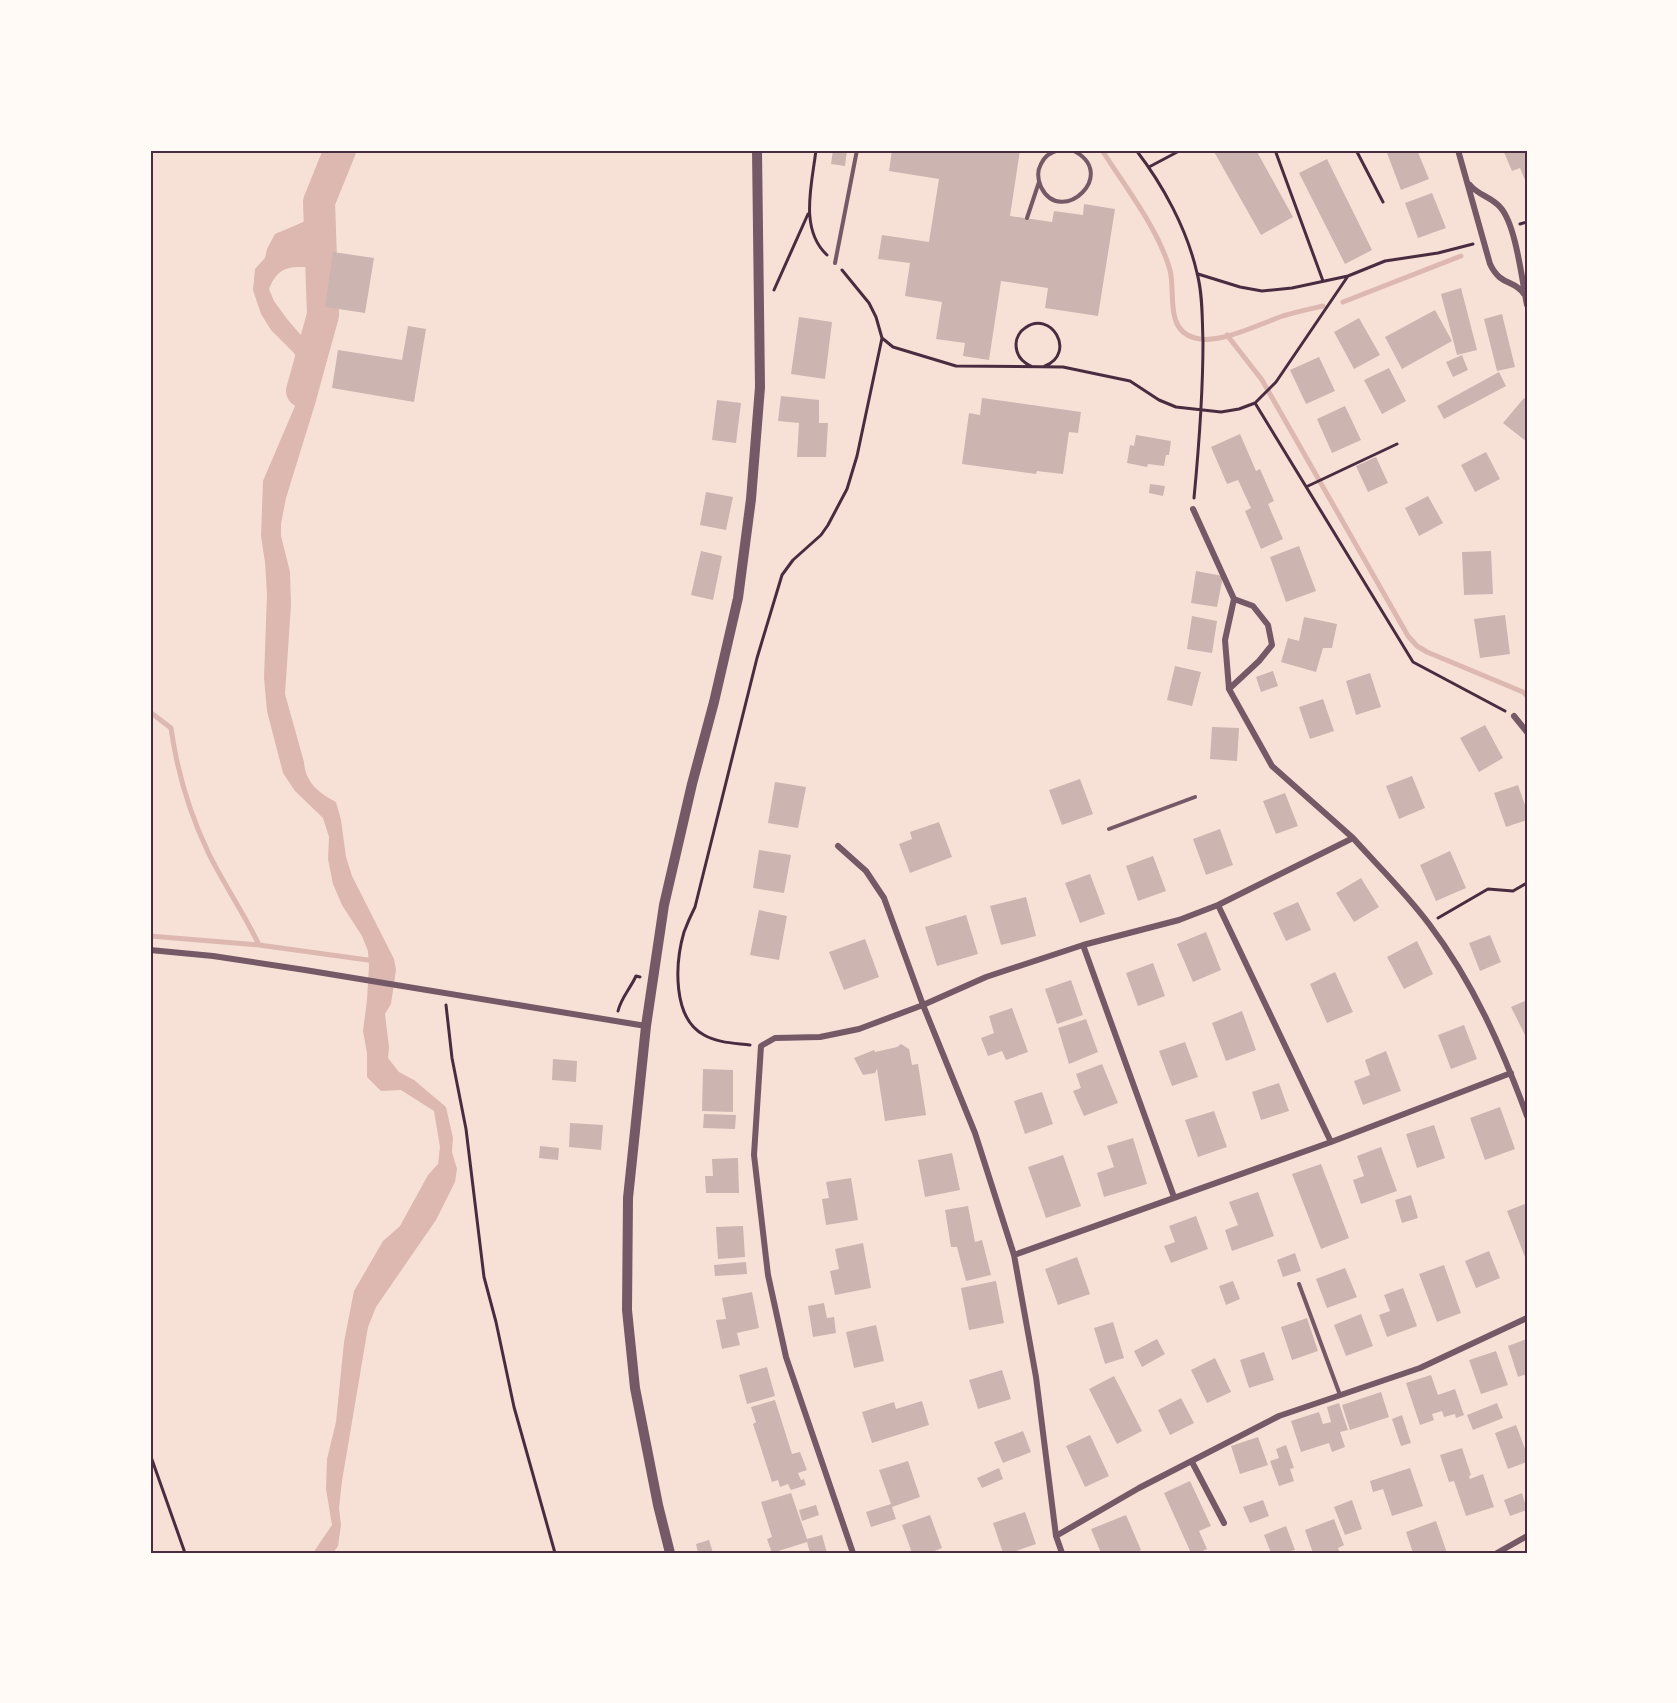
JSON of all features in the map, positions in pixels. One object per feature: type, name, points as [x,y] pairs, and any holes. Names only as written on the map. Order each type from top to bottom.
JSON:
[{"type":"street","points":[[670,1553],[635,1388],[627,1310],[628,1198],[646,1026],[664,905],[738,597],[751,499],[760,387],[757,150]]},
{"type":"street","points":[[1458,150],[1483,242],[1494,272],[1499,279],[1518,287],[1524,294]]},
{"type":"street","points":[[1467,181],[1475,191],[1498,205],[1506,216],[1527,306]]},
{"type":"street","points":[[1193,509],[1234,600],[1226,640],[1229,689],[1272,766],[1353,838],[1429,923],[1482,1008],[1527,1116]]},
{"type":"street","points":[[1229,689],[1259,661],[1272,645],[1268,625],[1253,606],[1234,600]]},
{"type":"street","points":[[1514,716],[1527,732]]},
{"type":"street","points":[[853,1553],[786,1357],[768,1275],[754,1155],[761,1046],[775,1038],[820,1037],[859,1029],[923,1005],[986,977],[1083,945],[1179,920],[1218,905],[1353,838]]},
{"type":"street","points":[[838,846],[866,872],[884,898],[923,1005],[975,1133],[1014,1255],[1036,1377],[1056,1536],[1062,1553]]},
{"type":"street","points":[[1218,905],[1331,1142]]},
{"type":"street","points":[[1083,945],[1174,1197]]},
{"type":"street","points":[[150,950],[213,956],[305,970],[646,1026]]},
{"type":"street","points":[[1014,1255],[1331,1142],[1511,1073]]},
{"type":"street","points":[[1056,1536],[1139,1488],[1280,1416],[1420,1368],[1527,1318]]},
{"type":"street","points":[[1192,1462],[1224,1523]]},
{"type":"street","points":[[1497,1553],[1527,1536]]},
{"type":"lane","points":[[835,263],[857,150]]},
{"type":"lane","points":[[1059,150],[1050,152],[1041,164],[1038,173],[1039,182],[1044,191],[1059,201],[1068,201],[1082,194],[1088,187],[1090,169],[1083,156],[1072,150]]},
{"type":"lane","points":[[1027,218],[1039,182]]},
{"type":"lane","points":[[1109,829],[1195,797]]},
{"type":"lane","points":[[1299,1284],[1340,1395]]},
{"type":"path","points":[[761,1046],[716,1040],[703,1035],[687,1020],[676,981],[684,933],[695,907],[757,658],[782,575],[793,560],[821,535],[837,511],[847,489],[857,456],[882,338],[880,327],[869,303],[818,247],[812,232],[809,213],[816,150]]},
{"type":"path","points":[[1136,150],[1149,167],[1178,218],[1198,274],[1203,354],[1202,410],[1193,509]]},
{"type":"path","points":[[1149,167],[1181,150]]},
{"type":"path","points":[[1275,150],[1323,280]]},
{"type":"path","points":[[1356,150],[1383,202]]},
{"type":"path","points":[[773,292],[809,213]]},
{"type":"path","points":[[1510,227],[1527,222]]},
{"type":"path","points":[[1198,274],[1262,291],[1292,288],[1348,276],[1385,261],[1438,253],[1483,242]]},
{"type":"path","points":[[882,338],[893,346],[956,366],[1063,367],[1130,381],[1159,400],[1176,407],[1221,412],[1255,403],[1276,382],[1348,276]]},
{"type":"path","points":[[1036,368],[1022,361],[1016,345],[1017,338],[1024,328],[1038,323],[1055,330],[1060,339],[1058,356],[1054,362],[1041,368]]},
{"type":"path","points":[[1255,403],[1308,486],[1413,662],[1514,716]]},
{"type":"path","points":[[1308,486],[1397,444]]},
{"type":"path","points":[[1429,923],[1488,888],[1513,891],[1527,883]]},
{"type":"path","points":[[445,1004],[452,1058],[466,1129],[484,1277],[514,1407],[555,1553]]},
{"type":"path","points":[[150,1454],[185,1553]]},
{"type":"shaded area","points":[[325,150],[353,150],[334,198],[327,227],[326,245],[315,267],[293,267],[282,271],[269,289],[274,301],[287,319],[321,358],[321,378],[316,401],[286,498],[281,524],[281,536],[290,572],[291,605],[285,694],[307,775],[319,791],[336,802],[346,857],[352,876],[394,959],[396,970],[391,1004],[385,1014],[388,1058],[399,1072],[414,1080],[446,1107],[453,1138],[452,1152],[457,1169],[455,1182],[436,1220],[376,1307],[368,1327],[342,1481],[338,1546],[333,1553],[313,1553],[332,1525],[326,1489],[327,1459],[336,1422],[344,1342],[354,1291],[383,1241],[400,1226],[428,1175],[438,1164],[440,1147],[434,1111],[401,1090],[381,1091],[367,1077],[367,1053],[363,1031],[367,1000],[368,951],[333,884],[328,859],[329,837],[323,818],[295,791],[283,773],[267,711],[264,678],[267,594],[261,536],[263,481],[295,406],[303,377],[301,365],[294,353],[271,330],[261,314],[253,290],[255,269],[265,258],[275,234],[308,220]]},
{"type":"building","points":[[833,150],[847,150],[845,166],[831,164]]},
{"type":"building","points":[[892,150],[1020,150],[1010,216],[1052,222],[1054,211],[1083,215],[1084,204],[1115,209],[1098,316],[1045,308],[1048,288],[1001,281],[989,360],[963,356],[965,343],[936,339],[942,302],[905,296],[910,263],[878,259],[882,235],[929,242],[939,179],[889,171]]},
{"type":"building","points":[[1213,150],[1256,150],[1293,217],[1261,235]]},
{"type":"building","points":[[1395,150],[1417,150],[1429,179],[1401,190],[1387,153]]},
{"type":"building","points":[[1503,150],[1527,150],[1527,185],[1520,168],[1512,171]]},
{"type":"building","points":[[1327,159],[1372,250],[1345,264],[1299,173]]},
{"type":"building","points":[[1432,193],[1446,228],[1418,238],[1405,203]]},
{"type":"building","points":[[333,252],[374,258],[365,313],[325,307]]},
{"type":"building","points":[[1461,288],[1477,350],[1457,355],[1441,294]]},
{"type":"building","points":[[1435,310],[1452,341],[1402,369],[1385,337]]},
{"type":"building","points":[[1502,314],[1515,367],[1497,371],[1484,319]]},
{"type":"building","points":[[799,317],[832,322],[825,379],[791,374]]},
{"type":"building","points":[[1359,318],[1380,355],[1354,369],[1334,332]]},
{"type":"building","points":[[408,326],[426,329],[414,402],[332,388],[338,350],[402,360]]},
{"type":"building","points":[[1462,355],[1468,370],[1453,377],[1446,362]]},
{"type":"building","points":[[1319,357],[1335,391],[1306,404],[1290,370]]},
{"type":"building","points":[[1389,368],[1406,401],[1382,414],[1364,380]]},
{"type":"building","points":[[1499,372],[1506,386],[1444,419],[1437,406]]},
{"type":"building","points":[[781,396],[819,400],[819,423],[828,423],[826,457],[797,457],[799,423],[778,421]]},
{"type":"building","points":[[982,398],[1081,412],[1078,433],[1069,432],[1063,474],[1037,471],[1036,474],[962,464],[969,413],[980,415]]},
{"type":"building","points":[[1524,398],[1527,400],[1527,442],[1503,423]]},
{"type":"building","points":[[717,400],[741,403],[736,443],[712,440]]},
{"type":"building","points":[[1345,406],[1361,440],[1332,453],[1317,419]]},
{"type":"building","points":[[1240,434],[1256,471],[1260,469],[1274,501],[1268,504],[1283,539],[1261,549],[1245,511],[1251,508],[1238,480],[1227,484],[1211,447]]},
{"type":"building","points":[[1136,435],[1171,441],[1169,455],[1166,455],[1164,466],[1148,464],[1147,467],[1127,463],[1130,445],[1134,446]]},
{"type":"building","points":[[1486,452],[1500,479],[1475,492],[1461,465]]},
{"type":"building","points":[[1376,457],[1388,483],[1368,492],[1356,466]]},
{"type":"building","points":[[1150,484],[1165,486],[1163,496],[1149,493]]},
{"type":"building","points":[[706,492],[733,497],[726,530],[700,525]]},
{"type":"building","points":[[1428,496],[1443,523],[1419,536],[1405,508]]},
{"type":"building","points":[[1299,546],[1316,591],[1286,602],[1270,557]]},
{"type":"building","points":[[701,551],[722,556],[713,600],[691,595]]},
{"type":"building","points":[[1491,551],[1493,594],[1464,595],[1462,552]]},
{"type":"building","points":[[1196,571],[1223,576],[1217,607],[1191,603]]},
{"type":"building","points":[[1505,615],[1510,654],[1480,658],[1474,619]]},
{"type":"building","points":[[1192,616],[1217,621],[1212,653],[1187,649]]},
{"type":"building","points":[[1304,617],[1337,624],[1332,648],[1323,648],[1316,672],[1281,662],[1288,638],[1299,641]]},
{"type":"building","points":[[1175,666],[1201,672],[1192,706],[1167,700]]},
{"type":"building","points":[[1273,671],[1278,686],[1261,692],[1256,677]]},
{"type":"building","points":[[1370,673],[1381,707],[1356,715],[1346,681]]},
{"type":"building","points":[[1323,699],[1334,731],[1310,739],[1299,707]]},
{"type":"building","points":[[1485,725],[1503,758],[1479,772],[1460,738]]},
{"type":"building","points":[[1212,727],[1239,728],[1237,761],[1210,759]]},
{"type":"building","points":[[1412,776],[1425,808],[1399,819],[1386,786]]},
{"type":"building","points":[[1080,779],[1093,814],[1062,825],[1049,790]]},
{"type":"building","points":[[775,782],[806,787],[798,828],[768,823]]},
{"type":"building","points":[[1518,785],[1527,811],[1527,820],[1506,827],[1494,793]]},
{"type":"building","points":[[1285,793],[1298,826],[1276,834],[1263,801]]},
{"type":"building","points":[[939,822],[952,857],[910,873],[899,844],[912,839],[910,832]]},
{"type":"building","points":[[1220,829],[1233,865],[1206,875],[1193,839]]},
{"type":"building","points":[[759,850],[791,855],[784,893],[753,888]]},
{"type":"building","points":[[1450,851],[1466,888],[1436,901],[1420,865]]},
{"type":"building","points":[[1153,856],[1166,891],[1138,901],[1126,866]]},
{"type":"building","points":[[1090,874],[1105,914],[1080,923],[1065,883]]},
{"type":"building","points":[[1361,878],[1379,907],[1354,922],[1336,893]]},
{"type":"building","points":[[1026,897],[1036,936],[1001,945],[990,906]]},
{"type":"building","points":[[1298,902],[1311,930],[1286,941],[1273,913]]},
{"type":"building","points":[[759,910],[787,916],[779,960],[750,955]]},
{"type":"building","points":[[966,915],[978,954],[937,966],[925,927]]},
{"type":"building","points":[[1206,932],[1221,970],[1193,982],[1177,944]]},
{"type":"building","points":[[1490,935],[1501,962],[1480,971],[1469,943]]},
{"type":"building","points":[[865,939],[879,977],[844,990],[829,952]]},
{"type":"building","points":[[1417,941],[1433,974],[1404,989],[1387,957]]},
{"type":"building","points":[[1153,963],[1165,996],[1138,1006],[1126,973]]},
{"type":"building","points":[[1335,972],[1353,1012],[1327,1023],[1310,984]]},
{"type":"building","points":[[1071,980],[1083,1015],[1057,1024],[1045,989]]},
{"type":"building","points":[[1527,1000],[1527,1039],[1511,1007]]},
{"type":"building","points":[[1012,1008],[1028,1052],[1006,1060],[1002,1051],[988,1056],[981,1038],[994,1033],[989,1016]]},
{"type":"building","points":[[1242,1011],[1256,1050],[1226,1061],[1212,1023]]},
{"type":"building","points":[[1086,1019],[1098,1052],[1069,1064],[1058,1028]]},
{"type":"building","points":[[1464,1025],[1477,1059],[1451,1069],[1438,1035]]},
{"type":"building","points":[[1185,1042],[1198,1077],[1172,1086],[1159,1051]]},
{"type":"building","points":[[901,1044],[909,1049],[912,1065],[918,1064],[926,1115],[885,1121],[877,1069],[875,1073],[863,1075],[854,1058],[874,1050],[875,1052]]},
{"type":"building","points":[[1386,1051],[1401,1091],[1363,1105],[1354,1081],[1370,1075],[1365,1060]]},
{"type":"building","points":[[553,1059],[577,1061],[576,1082],[552,1080]]},
{"type":"building","points":[[1102,1064],[1118,1103],[1084,1116],[1073,1091],[1081,1088],[1076,1074]]},
{"type":"building","points":[[703,1069],[733,1070],[733,1112],[702,1111]]},
{"type":"building","points":[[1279,1083],[1289,1111],[1261,1120],[1252,1092]]},
{"type":"building","points":[[1042,1092],[1053,1124],[1025,1134],[1014,1101]]},
{"type":"building","points":[[1500,1107],[1515,1149],[1485,1160],[1470,1118]]},
{"type":"building","points":[[1214,1111],[1227,1147],[1198,1157],[1185,1120]]},
{"type":"building","points":[[704,1114],[736,1115],[735,1129],[703,1128]]},
{"type":"building","points":[[570,1123],[603,1125],[601,1150],[569,1147]]},
{"type":"building","points":[[1434,1125],[1445,1158],[1417,1168],[1406,1134]]},
{"type":"building","points":[[1133,1138],[1147,1184],[1104,1197],[1097,1173],[1114,1167],[1107,1146]]},
{"type":"building","points":[[540,1146],[559,1148],[558,1160],[539,1158]]},
{"type":"building","points":[[1381,1147],[1397,1191],[1361,1204],[1353,1180],[1364,1176],[1357,1156]]},
{"type":"building","points":[[952,1153],[960,1190],[925,1197],[918,1160]]},
{"type":"building","points":[[1063,1155],[1081,1206],[1046,1218],[1028,1167]]},
{"type":"building","points":[[738,1158],[739,1193],[706,1193],[705,1176],[713,1176],[712,1159]]},
{"type":"building","points":[[1321,1164],[1349,1238],[1321,1249],[1292,1174]]},
{"type":"building","points":[[851,1178],[858,1220],[826,1225],[822,1199],[829,1198],[826,1182]]},
{"type":"building","points":[[1258,1192],[1274,1236],[1232,1251],[1225,1230],[1238,1225],[1229,1202]]},
{"type":"building","points":[[1411,1195],[1418,1218],[1402,1223],[1395,1200]]},
{"type":"building","points":[[1527,1203],[1527,1262],[1507,1211]]},
{"type":"building","points":[[968,1206],[975,1242],[982,1240],[991,1275],[966,1281],[957,1247],[951,1247],[945,1210]]},
{"type":"building","points":[[1196,1216],[1208,1249],[1171,1263],[1164,1246],[1175,1242],[1169,1226]]},
{"type":"building","points":[[743,1226],[745,1257],[718,1259],[716,1227]]},
{"type":"building","points":[[863,1243],[871,1288],[835,1295],[830,1271],[839,1269],[835,1249]]},
{"type":"building","points":[[1489,1251],[1500,1278],[1476,1288],[1465,1261]]},
{"type":"building","points":[[1295,1253],[1301,1271],[1283,1277],[1277,1260]]},
{"type":"building","points":[[1077,1257],[1090,1294],[1058,1305],[1045,1269]]},
{"type":"building","points":[[746,1262],[747,1274],[715,1276],[714,1265]]},
{"type":"building","points":[[1444,1265],[1461,1313],[1437,1322],[1419,1274]]},
{"type":"building","points":[[1345,1268],[1357,1297],[1327,1308],[1316,1279]]},
{"type":"building","points":[[996,1281],[1004,1323],[969,1330],[961,1288]]},
{"type":"building","points":[[1233,1281],[1240,1299],[1226,1305],[1219,1286]]},
{"type":"building","points":[[1403,1288],[1417,1326],[1387,1337],[1379,1315],[1390,1311],[1384,1295]]},
{"type":"building","points":[[752,1292],[759,1328],[737,1333],[740,1345],[722,1349],[716,1320],[726,1319],[722,1298]]},
{"type":"building","points":[[824,1303],[827,1318],[834,1317],[836,1333],[813,1337],[808,1306]]},
{"type":"building","points":[[1361,1314],[1373,1346],[1346,1356],[1334,1325]]},
{"type":"building","points":[[1307,1318],[1318,1351],[1292,1360],[1281,1327]]},
{"type":"building","points":[[1113,1322],[1124,1358],[1105,1364],[1094,1328]]},
{"type":"building","points":[[876,1325],[884,1361],[854,1368],[846,1332]]},
{"type":"building","points":[[1157,1339],[1165,1354],[1142,1367],[1134,1351]]},
{"type":"building","points":[[1527,1339],[1527,1374],[1518,1377],[1508,1346]]},
{"type":"building","points":[[1496,1351],[1508,1385],[1481,1394],[1469,1360]]},
{"type":"building","points":[[1264,1352],[1274,1380],[1249,1388],[1240,1360]]},
{"type":"building","points":[[1215,1358],[1231,1392],[1207,1403],[1191,1370]]},
{"type":"building","points":[[767,1367],[775,1396],[747,1404],[739,1375]]},
{"type":"building","points":[[1002,1370],[1011,1399],[978,1409],[969,1380]]},
{"type":"building","points":[[1431,1375],[1438,1395],[1455,1389],[1464,1415],[1456,1418],[1455,1414],[1444,1417],[1442,1411],[1432,1414],[1434,1420],[1420,1425],[1406,1383]]},
{"type":"building","points":[[1114,1376],[1142,1431],[1117,1444],[1089,1389]]},
{"type":"building","points":[[1381,1392],[1389,1417],[1350,1430],[1342,1405]]},
{"type":"building","points":[[1181,1398],[1194,1423],[1170,1435],[1158,1410]]},
{"type":"building","points":[[775,1400],[792,1454],[800,1452],[807,1470],[798,1473],[806,1485],[791,1490],[788,1484],[780,1487],[778,1480],[772,1482],[753,1424],[756,1422],[751,1407]]},
{"type":"building","points":[[922,1401],[929,1425],[872,1443],[862,1412],[894,1402],[896,1409]]},
{"type":"building","points":[[1339,1403],[1348,1430],[1340,1432],[1345,1447],[1332,1452],[1329,1443],[1301,1452],[1291,1421],[1319,1412],[1323,1424],[1331,1422],[1327,1407]]},
{"type":"building","points":[[1497,1403],[1503,1418],[1473,1430],[1467,1415]]},
{"type":"building","points":[[1402,1415],[1411,1443],[1401,1446],[1392,1419]]},
{"type":"building","points":[[1516,1425],[1527,1454],[1527,1462],[1508,1469],[1495,1433]]},
{"type":"building","points":[[1023,1431],[1031,1452],[1003,1463],[994,1442]]},
{"type":"building","points":[[1090,1435],[1109,1476],[1085,1487],[1066,1446]]},
{"type":"building","points":[[1258,1437],[1268,1465],[1240,1474],[1231,1446]]},
{"type":"building","points":[[1286,1445],[1294,1468],[1290,1469],[1294,1481],[1279,1486],[1270,1461],[1279,1458],[1276,1449]]},
{"type":"building","points":[[1462,1448],[1471,1475],[1470,1479],[1483,1474],[1494,1507],[1466,1516],[1454,1481],[1449,1482],[1440,1455]]},
{"type":"building","points":[[908,1461],[920,1497],[892,1507],[896,1519],[871,1527],[866,1512],[891,1504],[879,1470]]},
{"type":"building","points":[[999,1468],[1003,1479],[982,1488],[977,1478]]},
{"type":"building","points":[[1410,1468],[1423,1506],[1392,1516],[1383,1489],[1373,1492],[1370,1481]]},
{"type":"building","points":[[1190,1481],[1211,1526],[1199,1531],[1207,1549],[1198,1553],[1191,1553],[1164,1493]]},
{"type":"building","points":[[791,1493],[807,1539],[822,1535],[827,1553],[810,1553],[807,1542],[772,1553],[767,1539],[772,1537],[761,1502]]},
{"type":"building","points":[[1522,1493],[1527,1510],[1510,1516],[1504,1500]]},
{"type":"building","points":[[1263,1500],[1269,1516],[1250,1523],[1243,1507]]},
{"type":"building","points":[[1352,1500],[1362,1529],[1345,1535],[1334,1507]]},
{"type":"building","points":[[816,1505],[819,1515],[802,1521],[799,1510]]},
{"type":"building","points":[[1025,1512],[1036,1544],[1010,1553],[1003,1553],[993,1523]]},
{"type":"building","points":[[930,1515],[942,1548],[930,1553],[912,1553],[902,1525]]},
{"type":"building","points":[[1126,1515],[1141,1550],[1135,1553],[1101,1553],[1091,1529]]},
{"type":"building","points":[[1334,1519],[1344,1545],[1338,1548],[1340,1553],[1313,1553],[1305,1530]]},
{"type":"building","points":[[1436,1521],[1447,1553],[1413,1553],[1406,1532]]},
{"type":"building","points":[[1286,1526],[1295,1550],[1291,1551],[1292,1553],[1271,1553],[1264,1535]]},
{"type":"building","points":[[709,1540],[713,1553],[698,1553],[696,1544]]},
{"type":"waterway","points":[[302,391],[323,315],[319,202],[340,150]]},
{"type":"waterway","points":[[1102,150],[1140,208],[1165,254],[1172,279],[1175,319],[1185,334],[1195,338],[1216,339],[1283,316],[1323,306]]},
{"type":"waterway","points":[[1343,302],[1461,256]]},
{"type":"waterway","points":[[1227,335],[1262,380],[1408,636],[1417,646],[1427,652],[1523,692],[1527,696]]},
{"type":"waterway","points":[[150,712],[171,728],[180,776],[201,837],[259,945],[375,961]]},
{"type":"waterway","points":[[150,936],[259,945]]}]
